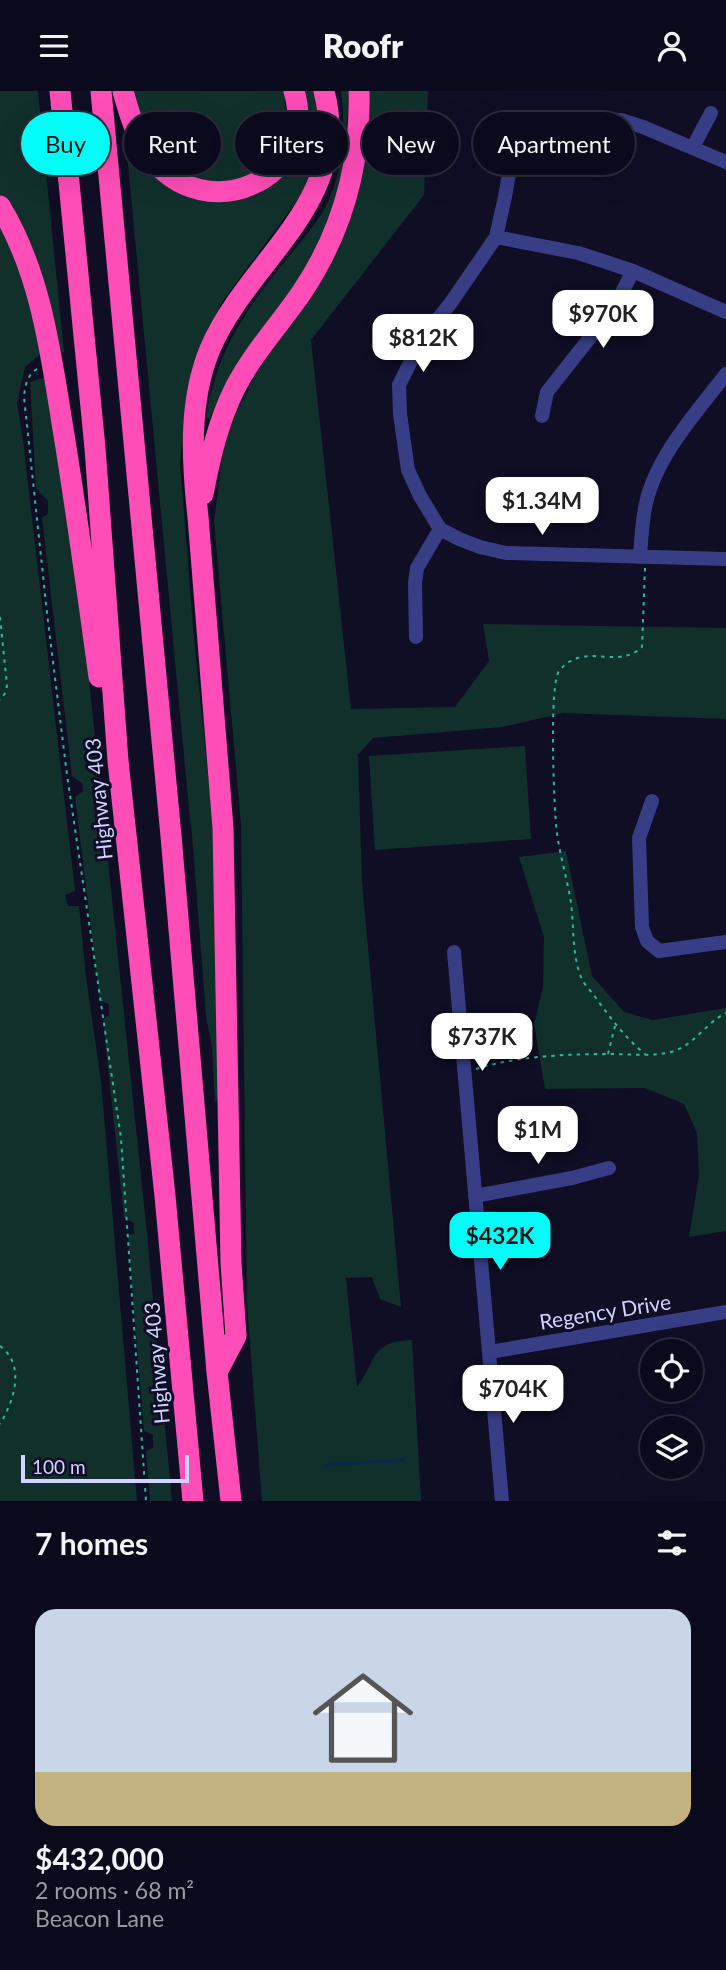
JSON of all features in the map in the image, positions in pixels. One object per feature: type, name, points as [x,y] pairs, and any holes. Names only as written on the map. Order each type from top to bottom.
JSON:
[{"type":"highway","name":"Highway 403","points":[[61,91],[95,448],[118,761],[166,1210],[193,1501]]},
{"type":"highway","points":[[102,91],[217,1372],[231,1501]]},
{"type":"highway","points":[[123,91],[141,142],[155,163],[183,184],[219,193],[239,190],[257,183],[281,162],[291,145],[298,119],[299,111],[294,91]]},
{"type":"highway","points":[[217,1372],[236,1336],[231,1263],[223,828],[193,476],[196,408],[203,371],[214,341],[232,307],[299,219],[318,187],[327,160],[328,146],[328,116],[324,91]]},
{"type":"highway","points":[[198,517],[211,452],[230,397],[259,347],[318,266],[341,217],[356,155],[359,91]]},
{"type":"highway","points":[[0,206],[26,256],[38,294],[52,362],[105,719],[118,761]]},
{"type":"street","points":[[693,147],[711,113]]},
{"type":"street","points":[[726,162],[621,120],[562,121],[525,127],[514,137],[508,156],[509,173],[496,237],[450,304],[423,337],[399,385],[408,470],[440,529],[480,547],[506,553],[726,559]]},
{"type":"street","points":[[496,237],[578,253],[633,271],[726,313]]},
{"type":"street","points":[[542,416],[547,392],[615,306],[633,271]]},
{"type":"street","points":[[642,557],[645,507],[652,483],[678,436],[726,374]]},
{"type":"street","points":[[416,638],[417,568],[440,529]]},
{"type":"street","points":[[652,801],[639,838],[642,927],[648,941],[659,951],[726,941]]},
{"type":"street","points":[[454,952],[502,1501]]},
{"type":"street","points":[[475,1196],[572,1178],[609,1168]]},
{"type":"street","name":"Regency Drive","points":[[490,1352],[726,1313]]},
{"type":"path","points":[[52,362],[31,373],[25,386],[24,397],[67,775],[121,1138],[146,1501]]},
{"type":"path","points":[[642,557],[642,647],[635,654],[622,658],[590,655],[581,657],[558,672],[554,690],[553,722],[556,825],[581,977],[628,1041],[645,1054]]},
{"type":"path","points":[[0,617],[6,685],[6,692],[0,700]]},
{"type":"path","points":[[465,1072],[548,1055],[674,1052],[726,1013]]},
{"type":"path","points":[[608,1054],[615,1025]]},
{"type":"path","points":[[0,1346],[12,1362],[16,1377],[14,1394],[0,1424]]},
{"type":"green space","points":[[0,91],[38,91],[40,112],[21,112],[21,175],[46,175],[64,352],[55,353],[0,197]]},
{"type":"green space","points":[[132,91],[284,91],[286,112],[235,112],[235,175],[250,175],[222,185],[197,182],[184,175],[221,175],[221,112],[139,112]]},
{"type":"green space","points":[[301,91],[315,91],[317,112],[298,112]]},
{"type":"green space","points":[[341,91],[348,91],[347,112],[342,112]]},
{"type":"green space","points":[[368,91],[428,91],[427,112],[369,112]]},
{"type":"green space","points":[[362,171],[362,175],[425,175],[424,195],[311,340],[351,709],[455,707],[489,661],[483,624],[726,628],[726,719],[563,713],[503,727],[373,738],[358,755],[362,882],[401,1307],[380,1299],[372,1277],[346,1278],[357,1387],[382,1348],[399,1341],[412,1340],[421,1501],[262,1501],[247,1303],[241,824],[214,521],[225,438],[255,376],[279,336],[327,270],[352,214]]},
{"type":"green space","points":[[129,175],[176,175],[204,200],[256,175],[309,175],[304,191],[222,302],[197,357],[186,404],[180,463],[194,639],[215,841],[218,1097],[215,1103],[212,1047],[206,1016],[192,835]]},
{"type":"green space","points":[[341,175],[334,206],[317,249],[237,366],[210,419],[206,417],[216,376],[241,321],[315,223],[326,206]]},
{"type":"green space","points":[[0,227],[22,268],[42,353],[25,367],[17,403],[75,891],[65,895],[68,906],[79,906],[101,1081],[137,1501],[0,1501]]},
{"type":"green space","points":[[46,377],[81,604],[145,1214],[172,1501],[150,1501],[146,1451],[153,1448],[153,1435],[144,1431],[128,1236],[134,1233],[134,1223],[124,1218],[103,1020],[109,1015],[109,1004],[100,1001],[75,797],[83,791],[82,783],[72,776],[42,518],[48,514],[48,501],[36,488],[30,382]]},
{"type":"green space","points":[[525,746],[531,839],[375,850],[369,756]]},
{"type":"green space","points":[[566,851],[592,976],[624,1012],[653,1020],[726,1008],[726,1231],[689,1237],[699,1175],[697,1133],[684,1104],[645,1088],[545,1089],[534,1024],[543,987],[544,937],[519,857]]},
{"type":"waterway","points":[[326,1465],[404,1460]]}]
